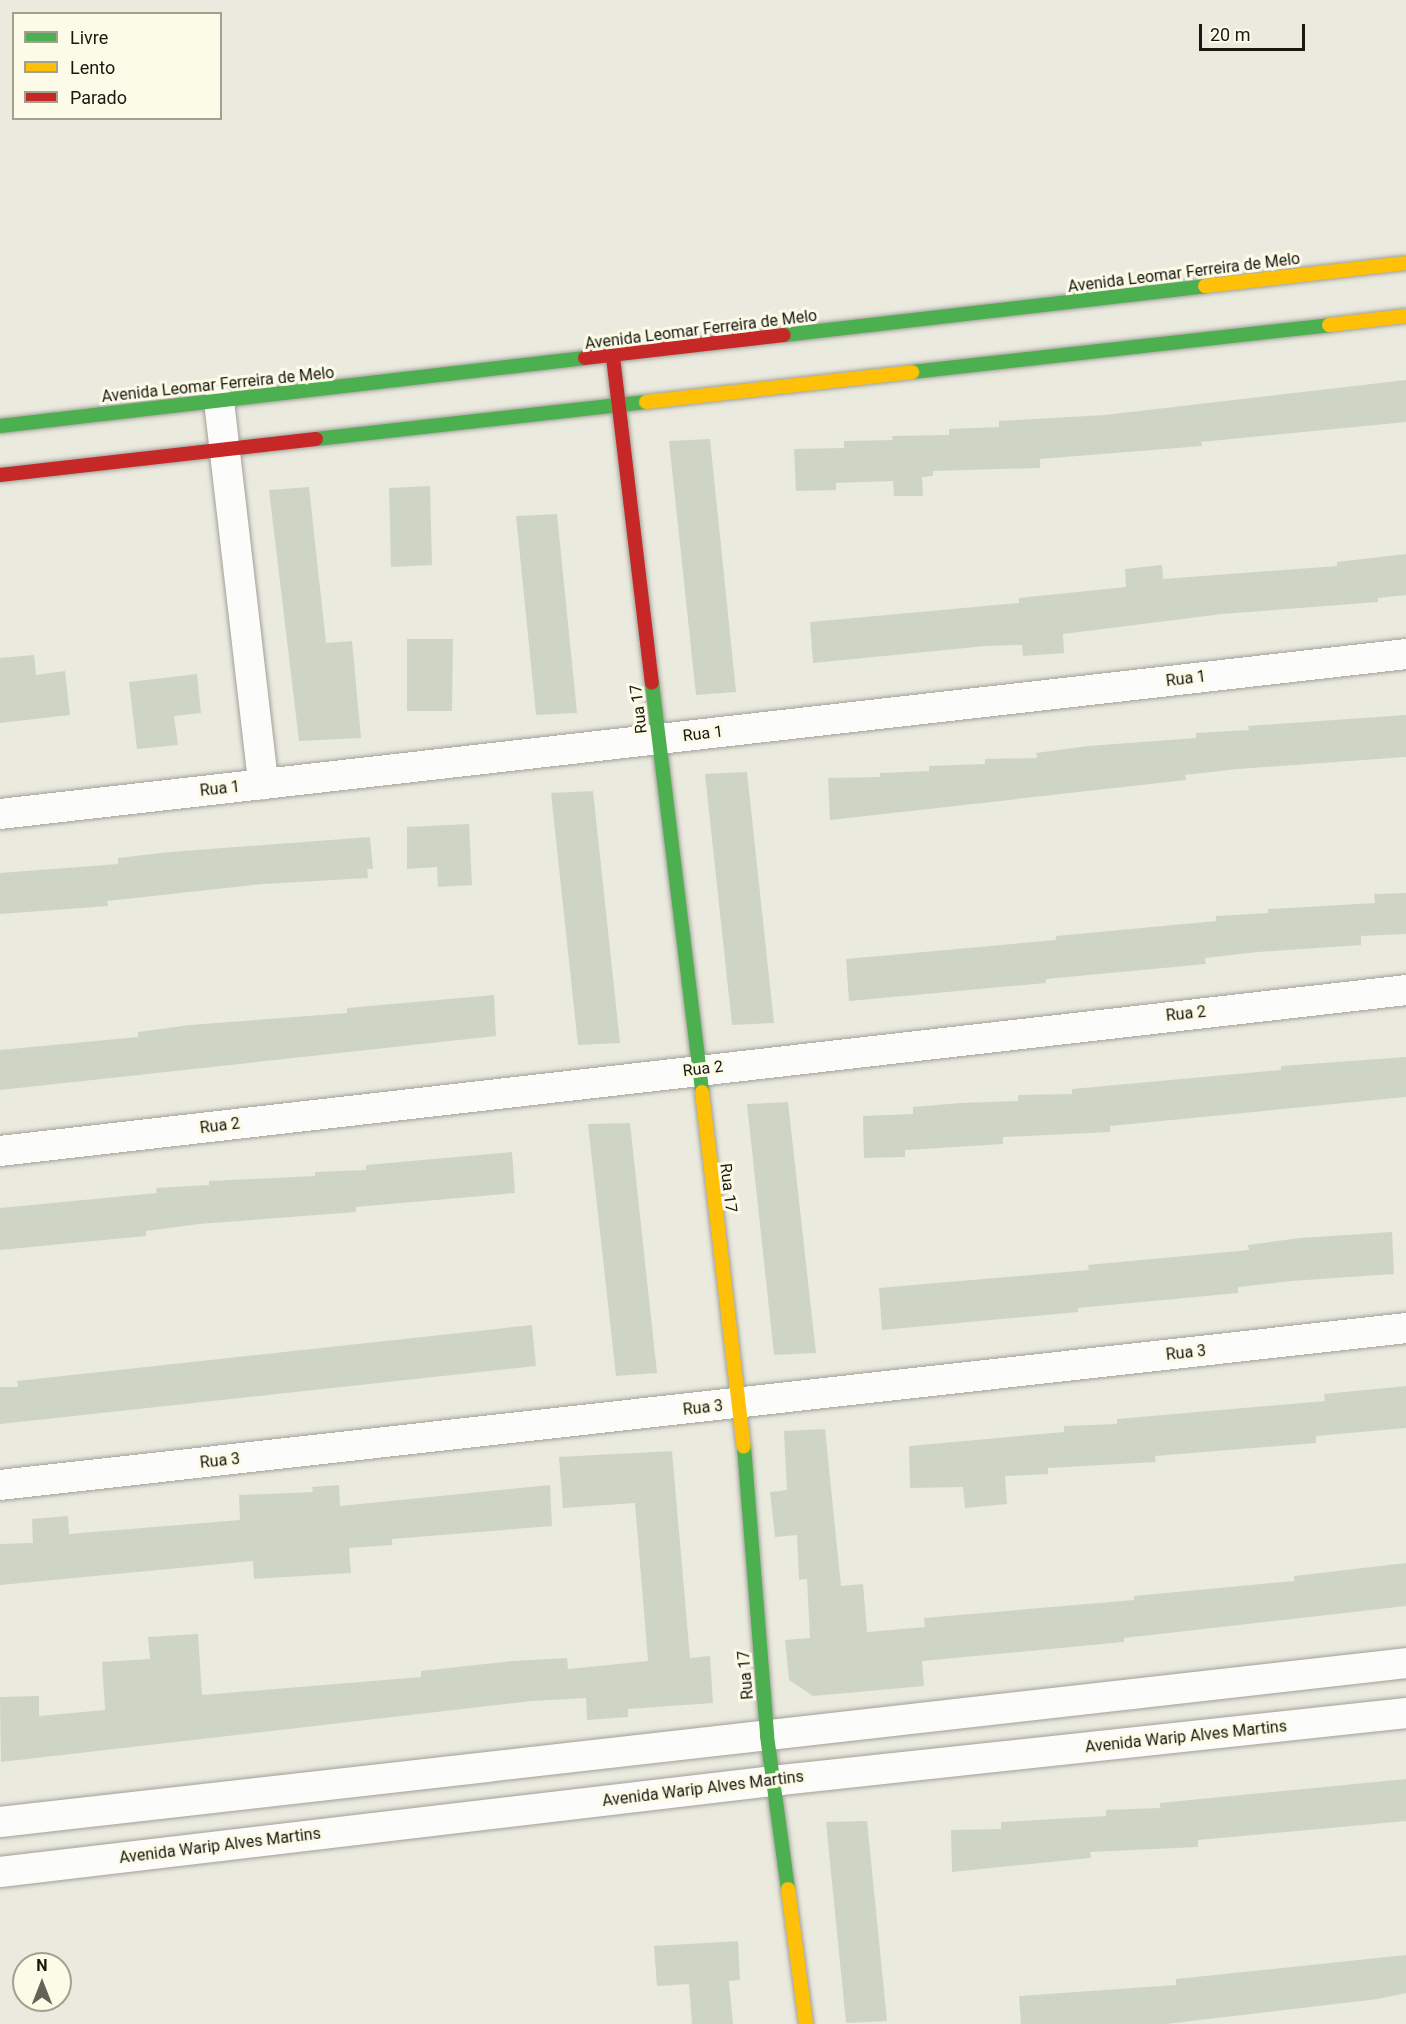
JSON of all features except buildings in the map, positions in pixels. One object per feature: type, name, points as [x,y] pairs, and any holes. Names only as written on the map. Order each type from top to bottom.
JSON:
[{"type":"street","name":"Avenida Leomar Ferreira de Melo","points":[[0,426],[613,357],[1406,263]]},
{"type":"street","points":[[0,475],[223,448],[620,407],[1406,316]]},
{"type":"street","name":"Rua 17","points":[[613,357],[660,740],[696,1069],[740,1404],[772,1781],[806,2024]]},
{"type":"street","points":[[219,401],[264,784]]},
{"type":"street","name":"Rua 1","points":[[0,814],[1406,654]]},
{"type":"street","name":"Rua 2","points":[[0,1152],[696,1069],[1406,990]]},
{"type":"street","name":"Rua 3","points":[[0,1485],[1406,1328]]},
{"type":"street","points":[[0,1822],[1406,1663]]},
{"type":"street","name":"Avenida Warip Alves Martins","points":[[0,1872],[772,1781],[1406,1713]]},
{"type":"traffic: fast","points":[[784,335],[1205,286]]},
{"type":"traffic: fast","points":[[912,372],[1329,325]]},
{"type":"traffic: fast","points":[[0,426],[585,358]]},
{"type":"traffic: fast","points":[[316,439],[646,402]]},
{"type":"traffic: fast","points":[[652,683],[702,1092]]},
{"type":"traffic: fast","points":[[744,1447],[767,1736],[788,1889]]},
{"type":"traffic: slow","points":[[1205,286],[1406,263]]},
{"type":"traffic: slow","points":[[1329,325],[1406,316]]},
{"type":"traffic: slow","points":[[646,402],[912,372]]},
{"type":"traffic: slow","points":[[702,1092],[744,1447]]},
{"type":"traffic: slow","points":[[788,1889],[806,2024]]},
{"type":"traffic: jam","points":[[585,358],[784,335]]},
{"type":"traffic: jam","points":[[613,357],[652,683]]},
{"type":"traffic: jam","points":[[0,475],[316,439]]}]
